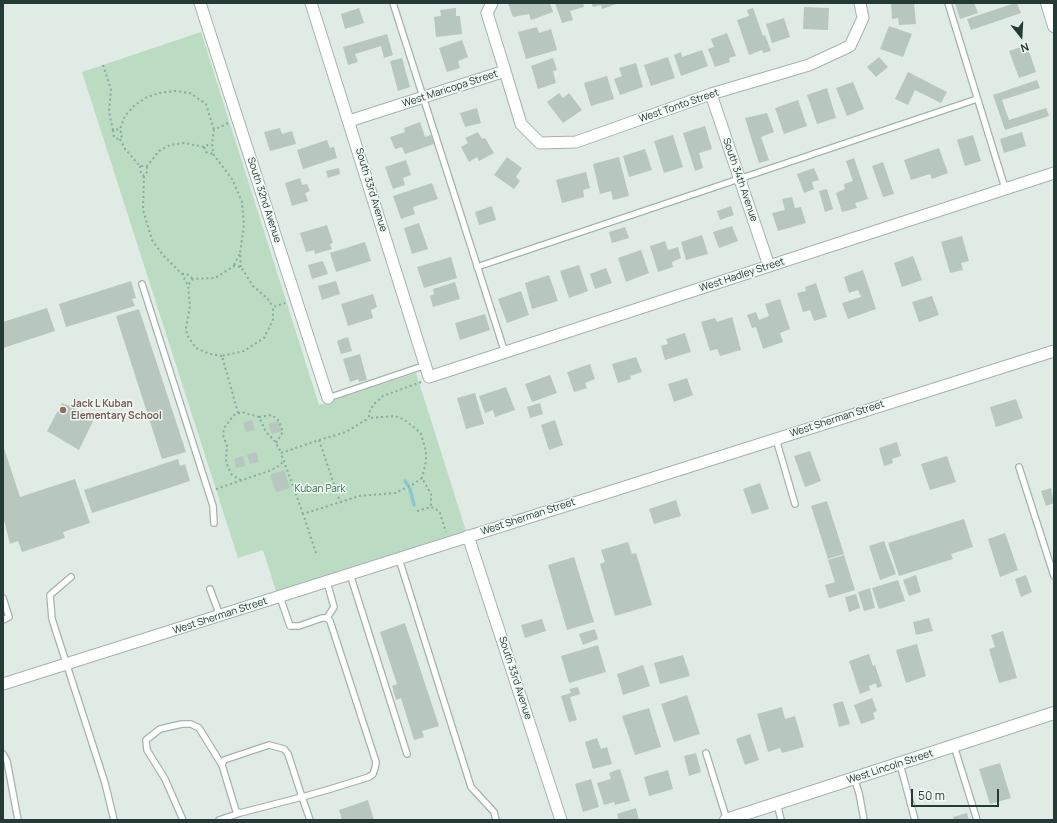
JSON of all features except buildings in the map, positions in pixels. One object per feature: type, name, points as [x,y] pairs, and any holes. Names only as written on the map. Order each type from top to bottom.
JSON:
[{"type":"street","name":"South 32nd Avenue","points":[[200,3],[328,398]]},
{"type":"street","name":"South 33rd Avenue","points":[[311,3],[429,377]]},
{"type":"street","name":"West Maricopa Street","points":[[349,121],[505,71],[487,13],[492,3]]},
{"type":"street","name":"West Tonto Street","points":[[505,71],[521,124],[540,143],[576,142],[711,94],[809,65],[850,46],[863,18],[860,3]]},
{"type":"street","points":[[1047,3],[1054,26]]},
{"type":"street","name":"South 34th Avenue","points":[[711,94],[769,266]]},
{"type":"street","name":"West Hadley Street","points":[[429,377],[506,353],[1004,188],[1054,173]]},
{"type":"street","name":"West Sherman Street","points":[[3,684],[1054,351]]},
{"type":"street","name":"South 33rd Avenue","points":[[468,536],[561,820]]},
{"type":"street","name":"West Lincoln Street","points":[[727,820],[1054,713]]},
{"type":"lane","points":[[393,3],[506,353]]},
{"type":"lane","points":[[948,3],[1004,188]]},
{"type":"lane","points":[[477,267],[740,180],[977,99]]},
{"type":"lane","points":[[142,284],[213,506],[214,523]]},
{"type":"lane","points":[[328,398],[426,365]]},
{"type":"lane","points":[[776,439],[795,504]]},
{"type":"lane","points":[[1019,467],[1054,576]]},
{"type":"lane","points":[[399,559],[471,787],[494,812],[496,820]]},
{"type":"lane","points":[[350,574],[407,754]]},
{"type":"lane","points":[[71,577],[50,595],[52,619],[106,783],[114,820]]},
{"type":"lane","points":[[280,597],[290,626],[299,626],[327,618],[334,607],[327,582]]},
{"type":"lane","points":[[210,589],[220,616]]},
{"type":"lane","points":[[3,598],[10,617],[3,620]]},
{"type":"lane","points":[[219,820],[369,777],[373,774],[376,762],[330,621],[327,618]]},
{"type":"lane","points":[[182,820],[165,778],[147,750],[146,740],[160,729],[182,724],[192,724],[199,728],[222,765],[236,811],[240,813]]},
{"type":"lane","points":[[222,765],[224,760],[269,745],[277,746],[288,754],[310,820]]},
{"type":"lane","points":[[954,746],[977,820]]},
{"type":"lane","points":[[706,753],[727,820]]},
{"type":"lane","points":[[3,754],[7,761],[18,820]]},
{"type":"lane","points":[[900,764],[915,820]]},
{"type":"lane","points":[[854,778],[859,793],[864,820]]},
{"type":"lane","points":[[777,803],[781,820]]},
{"type":"path","points":[[103,64],[111,88],[109,112],[114,137],[120,139]]},
{"type":"path","points":[[144,176],[140,172],[140,166],[125,149],[120,139],[122,136],[120,129],[125,116],[134,106],[155,94],[175,91],[190,93],[206,104],[214,130],[212,143],[213,154],[232,179],[242,202],[244,225],[240,252],[241,267],[252,286],[267,298],[273,307],[273,320],[264,338],[244,351],[222,356],[203,352],[189,341],[186,328],[190,306],[188,285],[182,274],[168,261],[152,240],[143,210],[144,176],[147,172],[147,166],[159,151],[170,145],[184,143],[204,147],[212,143]]},
{"type":"path","points":[[214,130],[238,119]]},
{"type":"path","points":[[113,130],[120,129]]},
{"type":"path","points":[[204,147],[206,152],[213,154]]},
{"type":"path","points":[[140,166],[147,166]]},
{"type":"path","points":[[182,274],[187,274],[193,279],[214,278],[234,266],[240,252]]},
{"type":"path","points":[[234,266],[241,267]]},
{"type":"path","points":[[188,285],[193,279]]},
{"type":"path","points":[[273,307],[297,300]]},
{"type":"path","points":[[222,356],[238,413]]},
{"type":"path","points":[[369,418],[369,413],[373,405],[383,396],[419,383]]},
{"type":"path","points":[[241,480],[232,475],[226,460],[227,446],[223,434],[228,421],[238,413],[247,413],[259,417],[272,414],[279,421],[283,432],[276,444]]},
{"type":"path","points":[[281,452],[346,432],[369,418],[395,416],[416,429],[421,434],[426,451],[426,461],[422,478],[412,485],[395,493],[367,494],[303,514]]},
{"type":"path","points":[[259,417],[266,432],[281,452],[316,553]]},
{"type":"path","points":[[319,440],[340,502]]},
{"type":"path","points":[[208,491],[269,471],[278,467],[284,461]]},
{"type":"path","points":[[422,478],[431,494],[431,507]]},
{"type":"path","points":[[417,511],[431,507],[440,513],[449,542]]},
{"type":"green space","name":"Kuban Park","points":[[201,32],[319,405],[416,373],[466,531],[276,591],[263,550],[238,558],[82,72]]},
{"type":"waterway","points":[[405,481],[408,485]]},
{"type":"waterway","points":[[410,489],[414,505]]},
{"type":"place","name":"Jack L Kuban Elementary School","points":[[63,410]]}]
